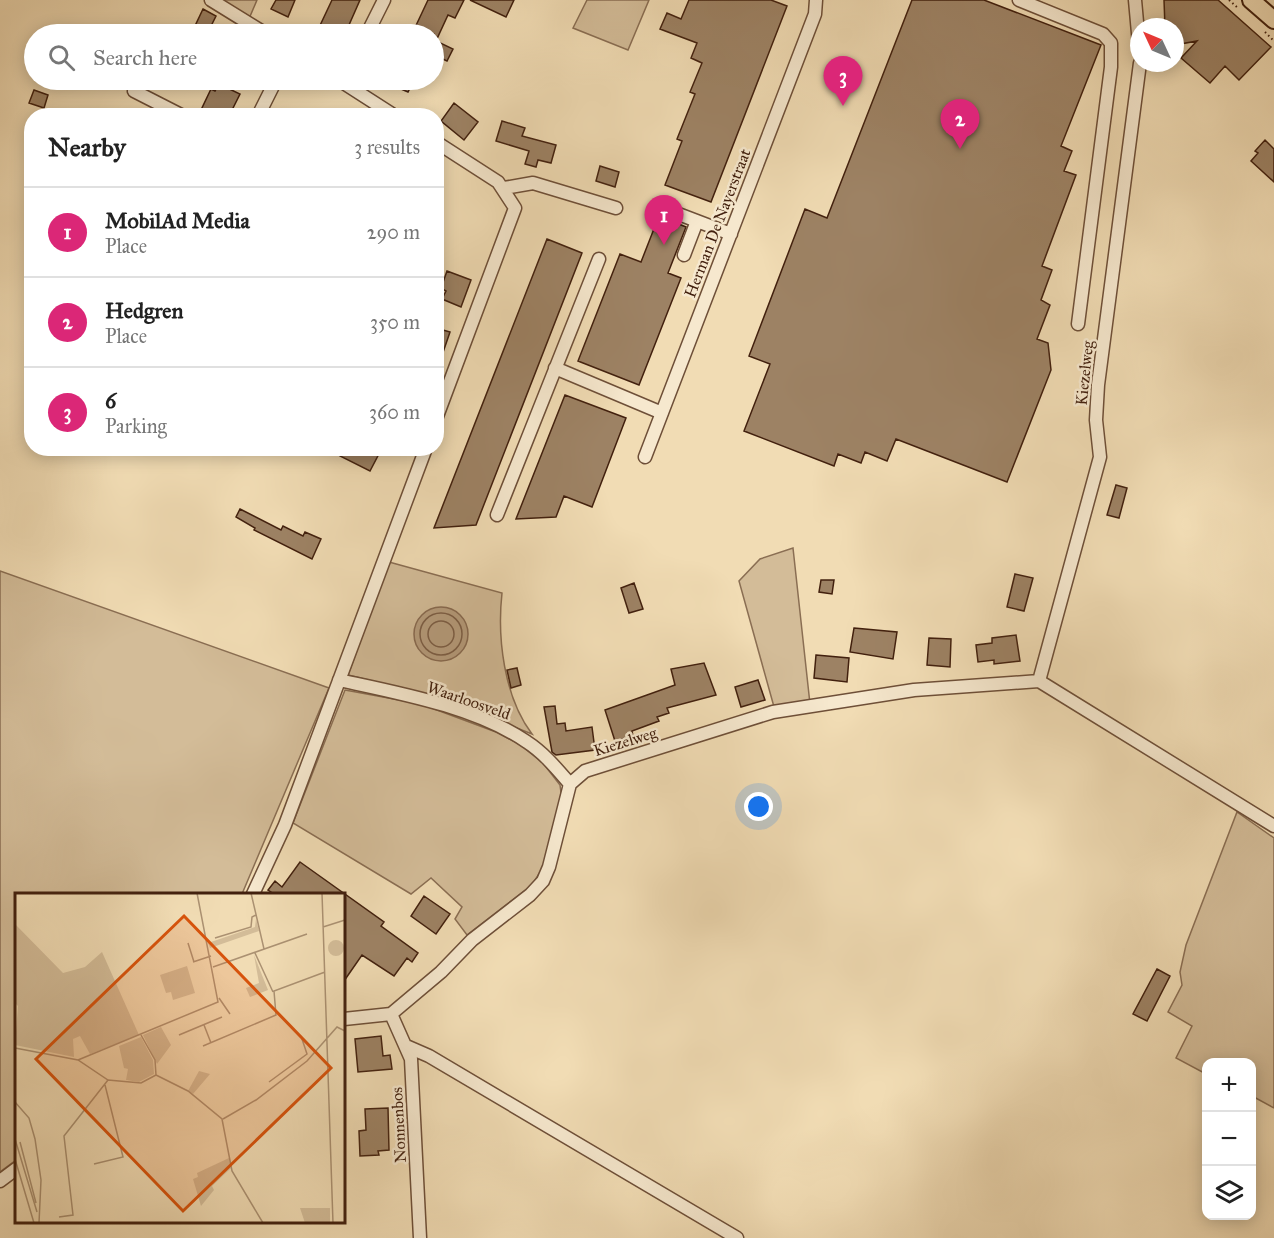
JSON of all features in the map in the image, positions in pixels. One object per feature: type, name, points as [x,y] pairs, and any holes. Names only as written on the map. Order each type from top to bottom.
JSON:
[{"type":"main road","points":[[1251,0],[1270,17]]},
{"type":"street","points":[[211,0],[250,24]]},
{"type":"street","points":[[373,24],[384,0]]},
{"type":"street","name":"Herman De Nayerstraat","points":[[645,457],[815,14],[816,0]]},
{"type":"street","points":[[1019,0],[1102,34],[1111,43],[1111,67],[1078,324]]},
{"type":"street","points":[[1135,0],[1137,18]]},
{"type":"street","name":"Kiezelweg","points":[[570,784],[585,771],[773,712],[914,690],[1039,681],[1100,457],[1096,420],[1098,385],[1139,72]]},
{"type":"street","points":[[262,108],[271,90]]},
{"type":"street","points":[[356,90],[383,108]]},
{"type":"street","points":[[134,91],[167,108]]},
{"type":"street","points":[[444,147],[504,188],[515,208],[444,398]]},
{"type":"street","points":[[504,188],[533,183],[616,208]]},
{"type":"street","points":[[668,210],[731,234]]},
{"type":"street","points":[[684,255],[697,221]]},
{"type":"street","points":[[497,515],[598,259]]},
{"type":"street","points":[[555,368],[662,413]]},
{"type":"street","points":[[253,893],[285,825],[423,456]]},
{"type":"street","name":"Waarloosveld","points":[[339,680],[451,709],[502,727],[529,742],[550,760],[570,784]]},
{"type":"street","points":[[1039,681],[1274,826]]},
{"type":"street","points":[[345,1019],[391,1014],[441,972],[472,940],[530,896],[543,881],[554,852],[570,784]]},
{"type":"street","name":"Nonnenbos","points":[[391,1014],[411,1059],[420,1238]]},
{"type":"street","points":[[405,1046],[429,1056],[737,1238]]},
{"type":"street","points":[[0,1181],[15,1170]]},
{"type":"shaded area","points":[[221,0],[257,0],[248,21]]},
{"type":"shaded area","points":[[587,0],[649,0],[628,50],[573,28]]},
{"type":"shaded area","points":[[793,548],[810,704],[776,714],[739,581],[760,559]]},
{"type":"shaded area","points":[[389,562],[502,593],[502,648],[509,685],[522,719],[532,734],[438,697],[348,675]]},
{"type":"shaded area","points":[[0,571],[329,688],[242,893],[15,893],[15,1161],[0,1172]]},
{"type":"shaded area","points":[[345,690],[421,704],[496,732],[519,744],[543,763],[560,785],[562,800],[544,866],[532,885],[467,935],[455,919],[462,907],[431,878],[411,894],[293,823]]},
{"type":"shaded area","points":[[1237,812],[1274,838],[1274,1108],[1256,1098],[1256,1058],[1202,1058],[1202,1072],[1176,1058],[1192,1026],[1168,1012],[1182,985],[1180,972],[1186,945]]},
{"type":"water","points":[[436,607],[446,607],[460,615],[466,624],[468,634],[466,644],[460,653],[446,661],[436,661],[419,649],[414,639],[414,629],[426,612]]},
{"type":"building","points":[[276,0],[295,0],[288,17],[271,9]]},
{"type":"building","points":[[332,0],[360,0],[349,24],[321,24]]},
{"type":"building","points":[[428,0],[464,0],[455,18],[448,15],[444,24],[417,24]]},
{"type":"building","points":[[470,0],[514,0],[506,17]]},
{"type":"building","points":[[689,0],[771,0],[787,6],[711,202],[665,185],[682,141],[677,139],[695,94],[690,92],[702,63],[691,58],[697,43],[660,29],[667,13],[681,19]]},
{"type":"building","points":[[912,0],[984,0],[1101,45],[1061,146],[1072,151],[1064,171],[1076,175],[1042,266],[1052,270],[1041,300],[1050,305],[1037,339],[1048,343],[1051,370],[1007,482],[896,439],[887,461],[865,452],[861,463],[838,454],[834,466],[744,431],[770,364],[749,356],[805,209],[827,218]]},
{"type":"building","points":[[1164,0],[1218,0],[1271,47],[1239,80],[1225,66],[1210,83],[1184,61],[1184,55],[1197,41],[1184,43],[1184,18],[1165,18]]},
{"type":"building","points":[[203,9],[216,16],[212,24],[196,24]]},
{"type":"building","points":[[444,45],[453,49],[447,61],[444,60]]},
{"type":"building","points":[[34,90],[48,95],[44,108],[29,103]]},
{"type":"building","points":[[211,90],[232,90],[240,94],[233,108],[202,108]]},
{"type":"building","points":[[454,103],[478,122],[464,140],[444,123],[444,117]]},
{"type":"building","points":[[502,121],[525,128],[522,136],[556,145],[551,163],[538,160],[536,167],[525,164],[529,151],[496,141]]},
{"type":"building","points":[[1265,140],[1274,149],[1274,182],[1251,161],[1258,153],[1255,151]]},
{"type":"building","points":[[600,166],[619,172],[615,187],[596,181]]},
{"type":"building","points":[[659,216],[686,227],[668,273],[681,278],[639,385],[578,361],[620,254],[641,262]]},
{"type":"building","points":[[547,239],[582,253],[476,525],[434,528]]},
{"type":"building","points":[[447,271],[471,280],[461,307],[444,300],[446,291],[444,280]]},
{"type":"building","points":[[444,330],[450,332],[444,350]]},
{"type":"building","points":[[565,395],[626,418],[592,507],[564,496],[556,517],[516,519]]},
{"type":"building","points":[[340,456],[378,456],[370,471]]},
{"type":"building","points":[[1116,485],[1127,488],[1119,518],[1107,515]]},
{"type":"building","points":[[240,509],[281,530],[283,526],[303,536],[305,532],[321,539],[312,559],[254,530],[255,528],[236,517]]},
{"type":"building","points":[[1015,574],[1033,578],[1024,611],[1007,607]]},
{"type":"building","points":[[821,580],[834,580],[832,594],[819,592]]},
{"type":"building","points":[[634,583],[643,609],[629,613],[621,588]]},
{"type":"building","points":[[854,628],[897,632],[893,659],[850,652]]},
{"type":"building","points":[[1016,635],[1020,661],[994,664],[994,660],[978,662],[976,645],[992,643],[992,638]]},
{"type":"building","points":[[929,638],[951,639],[950,667],[927,665]]},
{"type":"building","points":[[816,655],[849,658],[847,682],[814,678]]},
{"type":"building","points":[[704,663],[716,695],[667,708],[669,713],[657,717],[659,721],[632,731],[633,736],[615,741],[605,710],[675,685],[671,669]]},
{"type":"building","points":[[517,668],[521,685],[511,688],[507,670]]},
{"type":"building","points":[[758,680],[765,700],[741,707],[735,687]]},
{"type":"building","points":[[555,706],[557,724],[565,723],[566,731],[592,727],[595,750],[556,755],[552,752],[544,707]]},
{"type":"building","points":[[300,862],[343,893],[272,893],[268,890],[275,881],[282,887]]},
{"type":"building","points":[[345,894],[384,922],[381,926],[418,953],[412,962],[407,958],[394,976],[362,955],[345,980]]},
{"type":"building","points":[[424,896],[450,914],[436,934],[411,916]]},
{"type":"building","points":[[1157,969],[1170,976],[1147,1021],[1133,1014]]},
{"type":"building","points":[[381,1036],[383,1056],[390,1055],[392,1069],[358,1072],[355,1039]]},
{"type":"building","points":[[388,1108],[389,1150],[378,1151],[379,1155],[360,1156],[359,1131],[366,1130],[365,1109]]},
{"type":"place","name":"6","points":[[843,106]]},
{"type":"place","name":"Hedgren","points":[[960,149]]},
{"type":"place","name":"MobilAd Media","points":[[664,245]]}]
